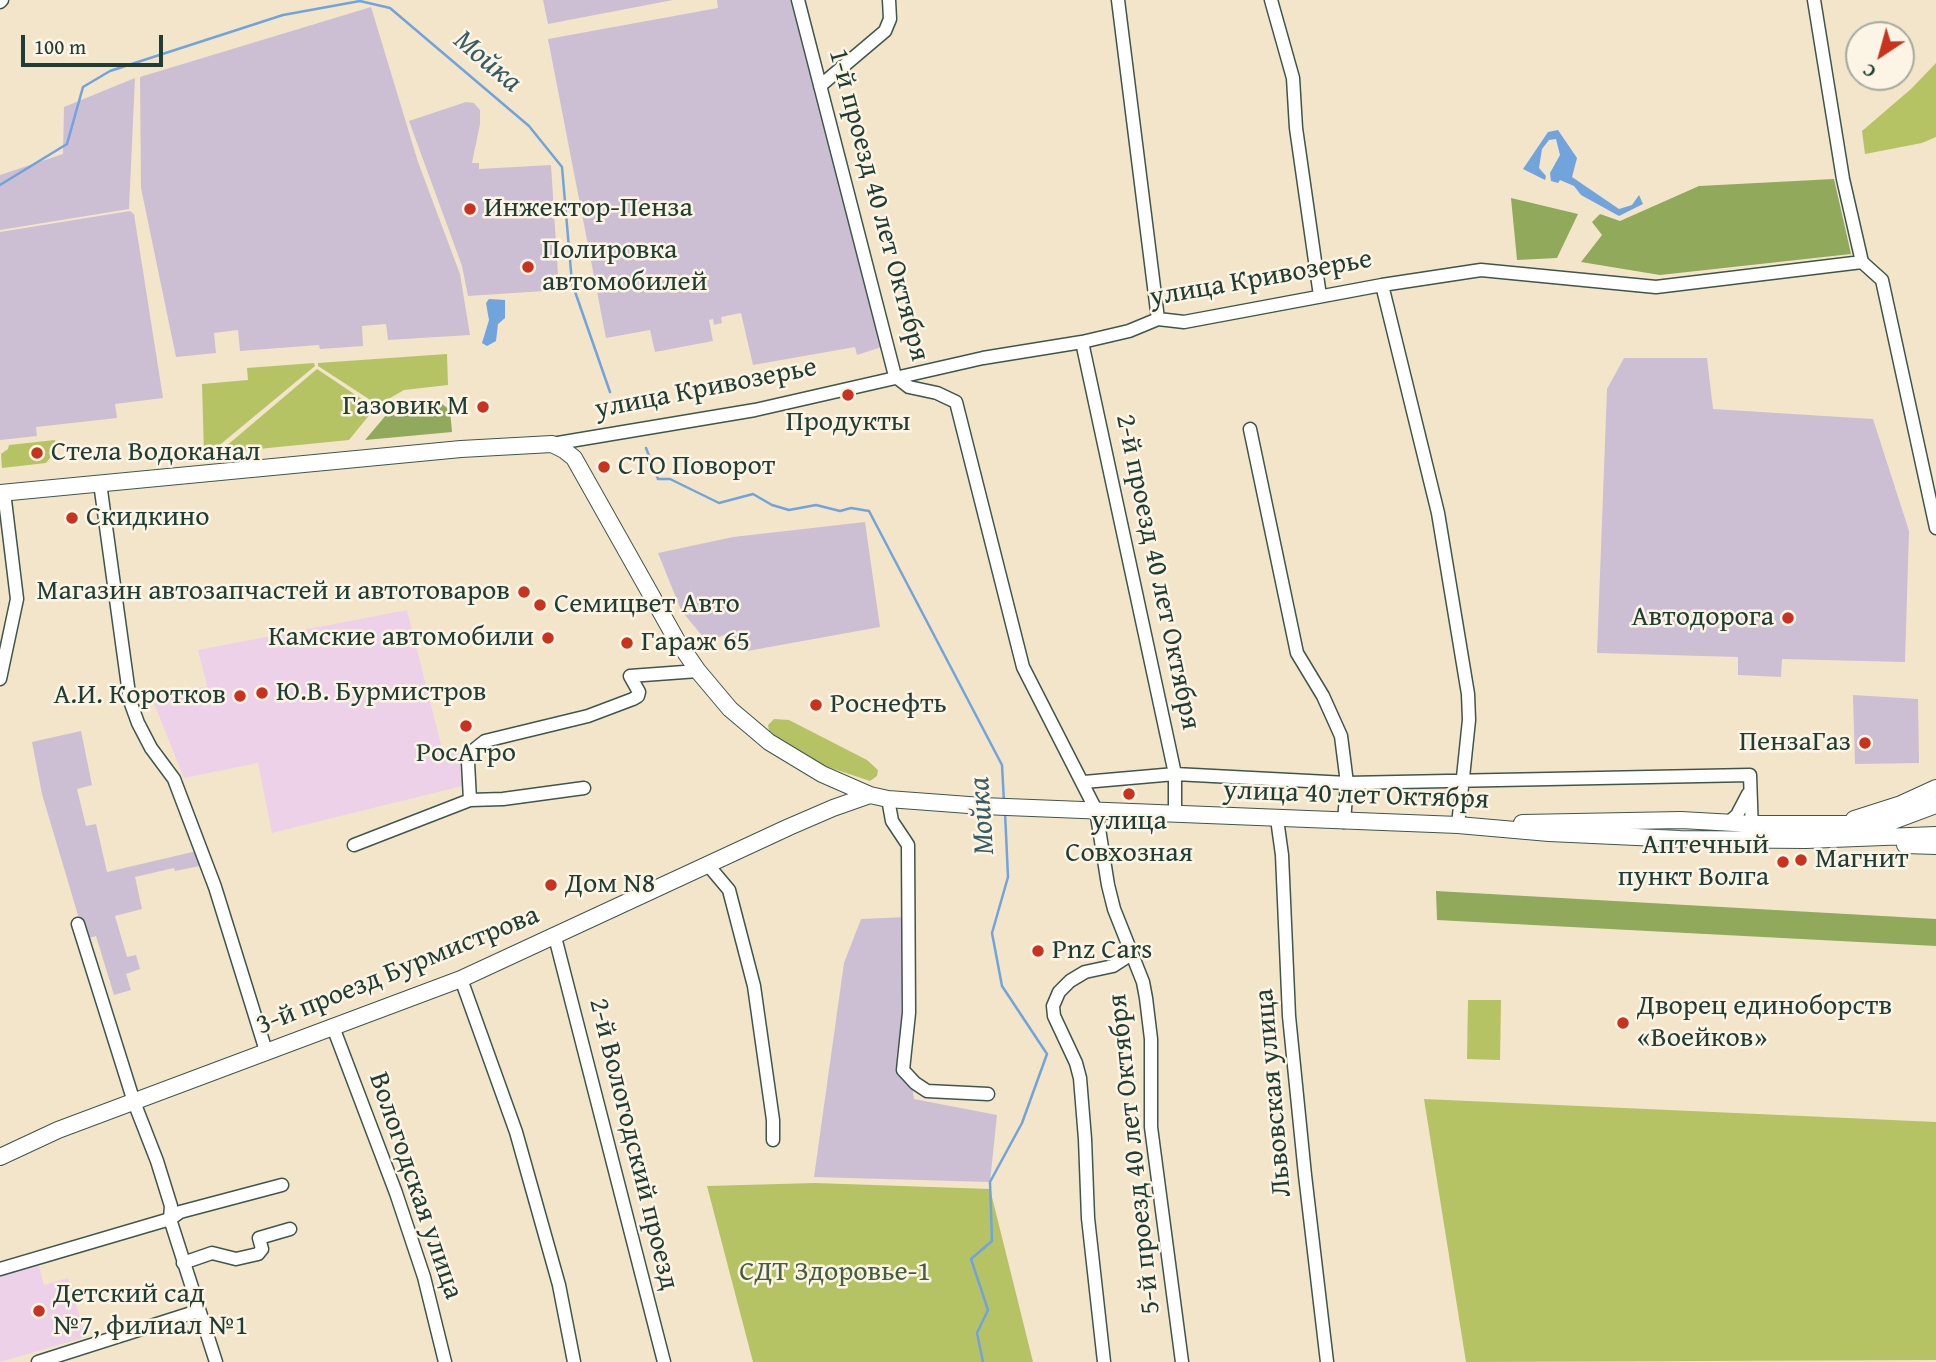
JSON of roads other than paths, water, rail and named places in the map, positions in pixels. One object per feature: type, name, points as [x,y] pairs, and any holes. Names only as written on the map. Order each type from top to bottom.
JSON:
[{"type":"main road","name":"улица Кривозерье","points":[[2,492],[461,449],[552,444],[564,450],[579,466],[676,639],[698,671],[730,709],[769,742],[822,774],[870,795]]},
{"type":"main road","points":[[1840,831],[1936,788]]},
{"type":"main road","name":"3-й проезд Бурмистрова","points":[[0,1157],[58,1130],[461,979],[833,808],[870,795]]},
{"type":"main road","name":"улица 40 лет Октября","points":[[870,795],[888,799],[982,806],[1458,825],[1549,833],[1840,831],[1936,835]]},
{"type":"main road","name":"улица 40 лет Октября","points":[[1840,831],[1893,821],[1936,805]]},
{"type":"main road","points":[[1484,827],[1550,821],[1681,820],[1728,823],[1752,832]]},
{"type":"main road","name":"улица 40 лет Октября","points":[[1752,832],[1776,824],[1840,831],[1876,843],[1936,846]]},
{"type":"street","name":"1-й проезд 40 лет Октября","points":[[799,0],[895,376],[909,387],[937,393],[956,402],[1023,667],[1084,782]]},
{"type":"street","points":[[820,86],[885,31],[890,19],[888,0]]},
{"type":"street","points":[[1118,0],[1158,319]]},
{"type":"street","points":[[1271,0],[1293,78],[1296,128],[1320,296]]},
{"type":"street","points":[[1814,0],[1843,179],[1862,262],[1882,280],[1936,528]]},
{"type":"street","name":"улица Кривозерье","points":[[552,444],[755,410],[895,376],[1082,342],[1129,331],[1158,319],[1184,322],[1382,285],[1481,270],[1656,287],[1862,262]]},
{"type":"street","points":[[1382,285],[1438,513],[1468,694],[1469,720],[1458,825]]},
{"type":"street","name":"2-й проезд 40 лет Октября","points":[[1082,342],[1175,774],[1175,814]]},
{"type":"street","points":[[1250,429],[1297,653],[1341,736],[1347,783],[1344,822]]},
{"type":"street","points":[[100,483],[130,701],[151,748],[174,779],[215,887],[266,1051]]},
{"type":"street","points":[[0,679],[17,598],[2,492]]},
{"type":"street","points":[[470,800],[468,762],[475,749],[485,741],[588,716],[633,699],[639,692],[630,676],[698,671]]},
{"type":"street","points":[[1084,782],[1175,774],[1347,783],[1750,775],[1752,832]]},
{"type":"street","name":"5-й проезд 40 лет Октября","points":[[1084,782],[1096,810],[1108,885],[1130,955],[1143,982],[1151,1032],[1151,1127],[1182,1362]]},
{"type":"street","points":[[354,845],[470,800],[503,799],[584,788]]},
{"type":"street","points":[[1728,823],[1742,808],[1749,790]]},
{"type":"street","points":[[1749,790],[1756,807],[1776,824]]},
{"type":"street","points":[[888,799],[892,821],[908,845],[909,1013],[903,1070],[915,1083],[928,1091],[988,1094]]},
{"type":"street","name":"Львовская улица","points":[[1277,819],[1282,855],[1290,1030],[1304,1175],[1328,1362]]},
{"type":"street","points":[[708,865],[729,890],[754,986],[773,1120],[773,1140]]},
{"type":"street","points":[[78,924],[134,1102],[157,1161],[171,1206],[170,1219],[216,1362]]},
{"type":"street","name":"2-й Вологодский проезд","points":[[555,937],[664,1362]]},
{"type":"street","points":[[1104,1362],[1087,1218],[1085,1139],[1079,1071],[1053,1011],[1059,992],[1070,981],[1085,972],[1118,964],[1130,955]]},
{"type":"street","points":[[461,979],[516,1132],[559,1285],[574,1362]]},
{"type":"street","name":"Вологодская улица","points":[[334,1027],[397,1193],[420,1265],[445,1362]]},
{"type":"street","points":[[0,1269],[170,1219],[180,1212],[282,1185]]},
{"type":"street","points":[[183,1263],[212,1253],[236,1259],[258,1254],[262,1249],[259,1238],[290,1229]]},
{"type":"street","points":[[38,1362],[198,1311]]},
{"type":"water","points":[[1558,130],[1577,158],[1572,177],[1619,209],[1632,205],[1639,195],[1643,204],[1619,216],[1581,195],[1574,186],[1560,180],[1558,183],[1551,181],[1550,173],[1560,155],[1556,139],[1549,140],[1542,149],[1539,168],[1546,176],[1545,180],[1523,169],[1548,132]]},
{"type":"water","points":[[489,299],[505,300],[505,318],[498,324],[496,341],[487,346],[482,343],[489,320],[486,303]]},
{"type":"waterway","name":"Мойка","points":[[0,185],[67,144],[83,87],[110,71],[283,15],[360,1],[390,8],[529,126],[562,167],[572,283],[610,392]]},
{"type":"waterway","name":"Мойка","points":[[646,448],[658,479],[670,479],[719,503],[753,494],[772,505],[789,510],[816,505],[840,511],[851,508],[869,511],[1002,765],[1004,802]]},
{"type":"waterway","name":"Мойка","points":[[983,1362],[977,1333],[988,1310],[971,1259],[992,1241],[990,1182],[1022,1123],[1047,1054],[1002,986],[992,933],[1008,877],[1005,812]]},
{"type":"place","name":"Инжектор-Пенза","points":[[470,209]]},
{"type":"place","name":"Полировка автомобилей","points":[[528,267]]},
{"type":"place","name":"Продукты","points":[[848,395]]},
{"type":"place","name":"Газовик М","points":[[483,407]]},
{"type":"place","name":"Стела Водоканал","points":[[37,453]]},
{"type":"place","name":"СТО Поворот","points":[[604,467]]},
{"type":"place","name":"Скидкино","points":[[72,518]]},
{"type":"place","name":"Магазин автозапчастей и автотоваров","points":[[524,592]]},
{"type":"place","name":"Семицвет Авто","points":[[540,605]]},
{"type":"place","name":"Автодорога","points":[[1788,618]]},
{"type":"place","name":"Камские автомобили","points":[[548,638]]},
{"type":"place","name":"Гараж 65","points":[[627,643]]},
{"type":"place","name":"Ю.В. Бурмистров","points":[[262,693]]},
{"type":"place","name":"А.И. Коротков","points":[[240,696]]},
{"type":"place","name":"Роснефть","points":[[816,705]]},
{"type":"place","name":"РосАгро","points":[[466,726]]},
{"type":"place","name":"ПензаГаз","points":[[1865,743]]},
{"type":"place","name":"улица Совхозная","points":[[1129,794]]},
{"type":"place","name":"Магнит","points":[[1801,860]]},
{"type":"place","name":"Аптечный пункт Волга","points":[[1783,862]]},
{"type":"place","name":"Дом N8","points":[[551,885]]},
{"type":"place","name":"Pnz Cars","points":[[1038,951]]},
{"type":"place","name":"Дворец единоборств «Воейков»","points":[[1623,1023]]},
{"type":"place","name":"Детский сад №7, филиал №1","points":[[39,1311]]},
{"type":"park label","name":"СДТ Здоровье-1","points":[[835,1273]]}]
